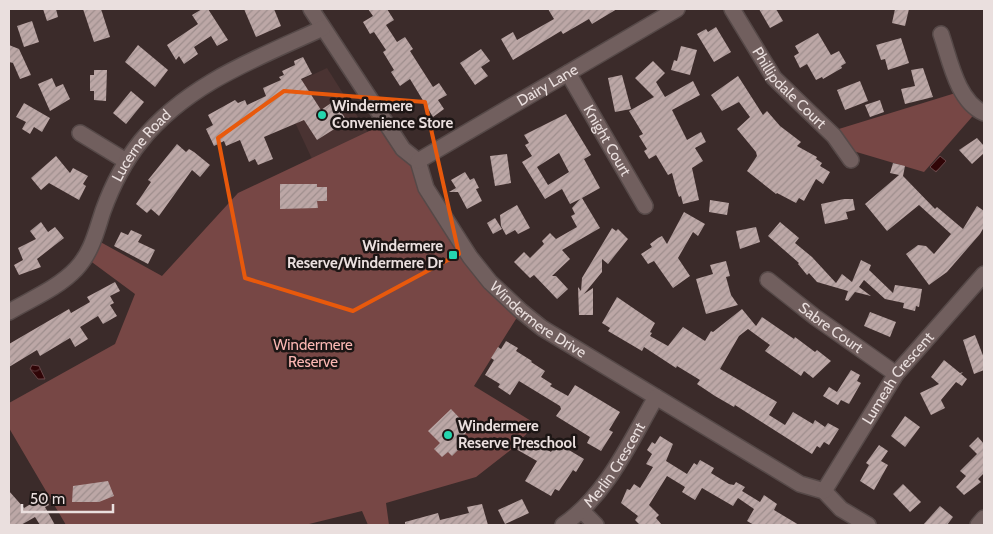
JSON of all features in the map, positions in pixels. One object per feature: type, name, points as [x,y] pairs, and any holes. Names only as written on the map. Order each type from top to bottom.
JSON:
[{"type":"street","points":[[312,9],[403,149],[418,161]]},
{"type":"street","name":"Phillipdale Court","points":[[732,9],[774,78],[834,136],[851,160]]},
{"type":"street","name":"Dairy Lane","points":[[418,161],[568,73],[667,11]]},
{"type":"street","name":"Lucerne Road","points":[[9,312],[61,282],[83,260],[93,245],[103,211],[126,161],[164,116],[198,89],[224,74],[323,28]]},
{"type":"street","points":[[941,34],[962,91],[973,106],[984,113]]},
{"type":"street","name":"Knight Court","points":[[568,73],[645,206]]},
{"type":"street","points":[[80,132],[126,161]]},
{"type":"street","name":"Windermere Drive","points":[[418,161],[423,184],[479,269],[502,295],[542,328],[800,484],[824,491],[837,506],[868,525]]},
{"type":"street","name":"Lumeah Crescent","points":[[824,491],[896,374],[984,274]]},
{"type":"street","name":"Sabre Court","points":[[768,280],[815,317],[896,374]]},
{"type":"street","name":"Merlin Crescent","points":[[563,525],[582,511],[608,478],[656,398]]},
{"type":"street","points":[[582,511],[596,525]]},
{"type":"street","points":[[978,525],[984,518]]},
{"type":"highlighted area","points":[[284,91],[425,102],[459,254],[353,311],[245,278],[218,138]]},
{"type":"shaded area","points":[[327,68],[368,133],[312,159],[280,90]]},
{"type":"green space","points":[[962,91],[978,110],[924,172],[843,148],[829,132]]},
{"type":"green space","name":"Windermere Reserve","points":[[386,123],[425,188],[521,311],[474,386],[536,424],[512,449],[476,477],[386,503],[389,525],[368,525],[362,511],[305,525],[66,525],[9,428],[9,403],[115,344],[135,294],[85,257],[95,239],[162,276],[238,193]]},
{"type":"water","points":[[940,156],[946,161],[936,172],[930,167]]},
{"type":"water","points":[[32,365],[39,366],[45,379],[38,379],[30,369]]},
{"type":"building","points":[[43,9],[56,9],[58,17],[47,21]]},
{"type":"building","points":[[83,9],[101,9],[110,37],[94,42]]},
{"type":"building","points":[[202,9],[208,9],[228,40],[217,46],[211,36],[194,47],[198,54],[184,64],[179,56],[176,60],[167,45],[198,24],[192,15]]},
{"type":"building","points":[[244,9],[274,9],[281,26],[256,37]]},
{"type":"building","points":[[368,9],[387,9],[394,20],[386,25],[397,42],[405,37],[413,49],[410,51],[433,87],[439,83],[447,95],[438,100],[444,109],[433,117],[410,79],[400,86],[391,72],[394,70],[383,52],[386,50],[374,32],[370,34],[363,22],[373,16]]},
{"type":"building","points":[[548,9],[617,9],[592,24],[589,19],[563,34],[561,31],[513,60],[501,39],[513,32],[517,40],[554,19]]},
{"type":"building","points":[[759,9],[776,9],[783,21],[770,28]]},
{"type":"building","points":[[895,9],[909,9],[905,26],[892,23]]},
{"type":"building","points":[[32,21],[39,42],[24,47],[17,26]]},
{"type":"building","points":[[716,27],[731,52],[714,62],[697,34],[706,29],[708,32]]},
{"type":"building","points":[[818,33],[831,55],[839,51],[846,63],[841,66],[842,68],[823,79],[822,77],[816,80],[807,64],[800,68],[794,56],[799,53],[795,46]]},
{"type":"building","points":[[901,38],[909,63],[888,70],[885,59],[881,60],[876,45]]},
{"type":"building","points":[[9,45],[19,49],[31,75],[20,79],[13,63],[9,62]]},
{"type":"building","points":[[138,45],[168,70],[155,87],[125,62]]},
{"type":"building","points":[[681,46],[697,50],[690,75],[671,70],[674,60],[677,61]]},
{"type":"building","points":[[481,49],[490,61],[481,67],[488,76],[475,85],[460,63]]},
{"type":"building","points":[[303,57],[312,74],[301,79],[321,110],[334,101],[347,121],[317,140],[304,120],[264,137],[273,159],[258,165],[255,159],[249,162],[240,140],[226,146],[224,141],[214,146],[206,129],[213,125],[208,115],[235,100],[238,103],[245,100],[247,105],[266,96],[263,88],[281,80],[279,77],[284,75],[282,71],[295,65],[294,61]]},
{"type":"building","points":[[653,61],[665,73],[656,82],[665,97],[693,81],[700,95],[672,110],[687,140],[701,132],[706,142],[695,148],[703,161],[692,168],[699,200],[683,204],[681,196],[679,197],[677,192],[672,173],[668,175],[656,155],[649,159],[644,151],[647,149],[639,136],[643,134],[629,111],[654,97],[635,78]]},
{"type":"building","points":[[923,68],[933,97],[905,104],[901,89],[915,86],[911,70]]},
{"type":"building","points":[[94,70],[107,70],[106,101],[94,100],[94,91],[90,91],[90,75],[94,75]]},
{"type":"building","points":[[622,75],[631,109],[615,112],[608,78]]},
{"type":"building","points":[[738,76],[763,115],[767,111],[780,126],[801,142],[797,146],[817,157],[816,159],[822,163],[820,166],[830,172],[823,184],[816,179],[804,201],[799,198],[796,203],[776,194],[747,171],[757,156],[756,152],[737,129],[750,117],[739,102],[722,111],[711,95]]},
{"type":"building","points":[[52,78],[56,87],[63,84],[70,99],[50,111],[38,84]]},
{"type":"building","points":[[860,81],[868,101],[845,110],[837,90]]},
{"type":"building","points":[[131,91],[144,102],[126,124],[113,113]]},
{"type":"building","points":[[880,100],[884,112],[870,117],[865,105]]},
{"type":"building","points":[[24,103],[50,118],[42,132],[34,127],[30,134],[22,129],[26,122],[16,117]]},
{"type":"building","points":[[566,114],[591,155],[584,159],[600,188],[582,198],[600,228],[562,250],[570,259],[552,276],[556,276],[568,289],[557,299],[534,275],[530,278],[514,262],[524,252],[530,258],[544,244],[542,241],[550,233],[556,239],[577,227],[571,216],[575,214],[572,208],[580,199],[570,204],[562,189],[545,199],[522,162],[532,156],[525,145],[529,143],[524,135]],"holes":[[[559,153],[569,172],[548,185],[537,167]]]},
{"type":"building","points":[[977,138],[984,146],[984,153],[972,164],[959,150]]},
{"type":"building","points":[[177,144],[186,152],[189,149],[194,152],[210,165],[200,177],[192,170],[159,216],[151,209],[147,213],[136,204],[151,182],[148,180]]},
{"type":"building","points":[[507,154],[511,183],[495,186],[490,156]]},
{"type":"building","points":[[56,156],[70,173],[73,168],[88,176],[83,184],[86,186],[79,200],[49,183],[41,190],[31,178]]},
{"type":"building","points":[[893,163],[905,166],[903,176],[935,209],[937,207],[963,229],[977,206],[984,211],[984,227],[980,234],[947,272],[929,285],[906,254],[918,245],[926,246],[934,254],[951,234],[919,205],[887,231],[865,204],[899,175],[890,173]]},
{"type":"building","points":[[465,172],[470,180],[474,178],[479,188],[476,189],[482,201],[467,209],[458,192],[449,192],[456,188],[451,180]]},
{"type":"building","points":[[280,184],[317,184],[317,187],[327,187],[327,201],[317,201],[318,208],[280,209]]},
{"type":"building","points":[[853,199],[855,210],[846,212],[848,219],[825,224],[821,204]]},
{"type":"building","points":[[710,200],[729,203],[727,215],[709,212]]},
{"type":"building","points":[[517,205],[530,228],[518,234],[515,230],[506,235],[501,226],[500,215]]},
{"type":"building","points":[[684,212],[705,224],[698,236],[693,232],[678,258],[690,276],[673,288],[654,261],[648,264],[641,254],[652,247],[650,244],[662,236],[667,244]]},
{"type":"building","points":[[495,218],[502,229],[493,234],[487,223]]},
{"type":"building","points":[[41,222],[48,232],[55,227],[64,238],[37,259],[41,267],[19,275],[14,265],[23,260],[18,248],[36,239],[30,231]]},
{"type":"building","points":[[780,222],[799,238],[795,243],[812,257],[836,283],[842,274],[852,282],[861,260],[871,265],[869,270],[893,293],[895,285],[922,289],[919,307],[916,306],[915,311],[903,308],[904,303],[885,299],[864,280],[859,287],[871,296],[855,292],[848,301],[845,300],[848,291],[817,282],[809,273],[807,275],[799,263],[768,236]]},
{"type":"building","points":[[756,227],[760,242],[740,249],[736,231]]},
{"type":"building","points":[[612,228],[616,231],[618,229],[628,239],[608,264],[602,259],[602,272],[584,294],[593,288],[593,315],[579,315],[578,287],[581,291],[582,278]]},
{"type":"building","points":[[131,230],[142,235],[138,242],[155,250],[148,264],[114,246],[121,232],[128,235]]},
{"type":"building","points":[[726,261],[730,276],[726,277],[731,295],[738,305],[706,314],[696,279],[713,274],[710,265]]},
{"type":"building","points":[[115,282],[120,291],[110,296],[114,303],[110,305],[117,316],[103,324],[98,316],[80,327],[88,339],[75,347],[70,338],[40,356],[37,350],[9,367],[9,344],[69,309],[71,313],[90,302],[87,297]]},
{"type":"building","points":[[617,297],[655,323],[650,336],[668,346],[683,327],[705,341],[711,331],[713,332],[742,309],[756,326],[762,317],[815,352],[817,350],[831,361],[813,378],[804,371],[801,376],[765,351],[770,345],[748,329],[739,336],[720,369],[777,402],[769,415],[785,425],[793,412],[813,424],[815,420],[825,427],[828,423],[839,429],[829,445],[824,442],[820,448],[817,446],[812,454],[735,405],[734,407],[715,396],[697,384],[700,380],[677,366],[676,368],[644,347],[642,351],[608,331],[610,328],[602,323]]},
{"type":"building","points":[[870,312],[896,322],[890,337],[864,326]]},
{"type":"building","points":[[975,335],[984,358],[984,370],[974,374],[963,340]]},
{"type":"building","points":[[506,341],[518,348],[516,351],[545,371],[541,377],[552,384],[550,386],[568,396],[575,385],[620,412],[609,430],[613,432],[601,451],[587,443],[590,437],[556,416],[561,409],[560,406],[519,381],[510,395],[498,387],[500,384],[485,375],[494,360],[491,358],[498,347],[501,349]]},
{"type":"building","points":[[944,360],[960,373],[963,372],[961,374],[967,379],[962,386],[956,382],[941,400],[945,408],[931,415],[920,393],[939,384],[931,377]]},
{"type":"building","points":[[851,370],[860,375],[857,381],[861,383],[849,404],[841,400],[838,405],[823,396],[829,387],[837,392]]},
{"type":"building","name":"Windermere Reserve Preschool","points":[[451,409],[470,429],[461,438],[465,443],[452,456],[448,452],[442,457],[434,449],[440,443],[428,431]]},
{"type":"building","points":[[905,416],[920,427],[905,447],[891,436]]},
{"type":"building","points":[[660,436],[673,444],[666,461],[687,474],[694,463],[697,465],[700,460],[714,468],[711,473],[729,484],[734,485],[736,482],[745,487],[742,491],[760,502],[764,495],[777,504],[774,510],[799,525],[754,525],[747,521],[754,509],[738,498],[733,506],[702,488],[695,500],[682,492],[685,487],[667,476],[649,505],[659,515],[656,518],[662,525],[640,525],[635,520],[638,516],[621,503],[627,489],[630,490],[634,484],[640,488],[653,467],[646,464],[652,454],[647,450],[652,442],[655,444]]},
{"type":"building","points":[[978,437],[984,444],[984,473],[978,479],[981,482],[964,495],[956,487],[966,476],[960,471],[977,454],[969,446]]},
{"type":"building","points":[[521,440],[539,450],[541,446],[551,452],[557,443],[584,459],[576,472],[573,470],[559,491],[555,489],[551,496],[525,481],[537,461],[516,449]]},
{"type":"building","points":[[879,445],[888,451],[881,461],[888,465],[874,490],[860,481],[869,465],[866,463]]},
{"type":"building","points":[[108,481],[114,496],[99,502],[72,502],[73,486]]},
{"type":"building","points":[[903,484],[921,502],[910,512],[893,494]]},
{"type":"building","points":[[9,491],[24,508],[44,496],[49,505],[45,507],[55,525],[40,525],[35,517],[21,525],[9,525]]},
{"type":"building","points":[[522,499],[529,513],[505,524],[498,510]]},
{"type":"building","points":[[482,504],[488,525],[405,525],[405,522],[438,513],[440,520],[469,513],[467,507]]},
{"type":"building","points":[[940,506],[953,517],[947,525],[923,525]]},
{"type":"place","name":"Windermere Convenience Store","points":[[322,115]]},
{"type":"place","name":"Windermere Reserve/Windermere Dr","points":[[453,255]]},
{"type":"place","name":"Windermere Reserve Preschool","points":[[448,435]]}]
